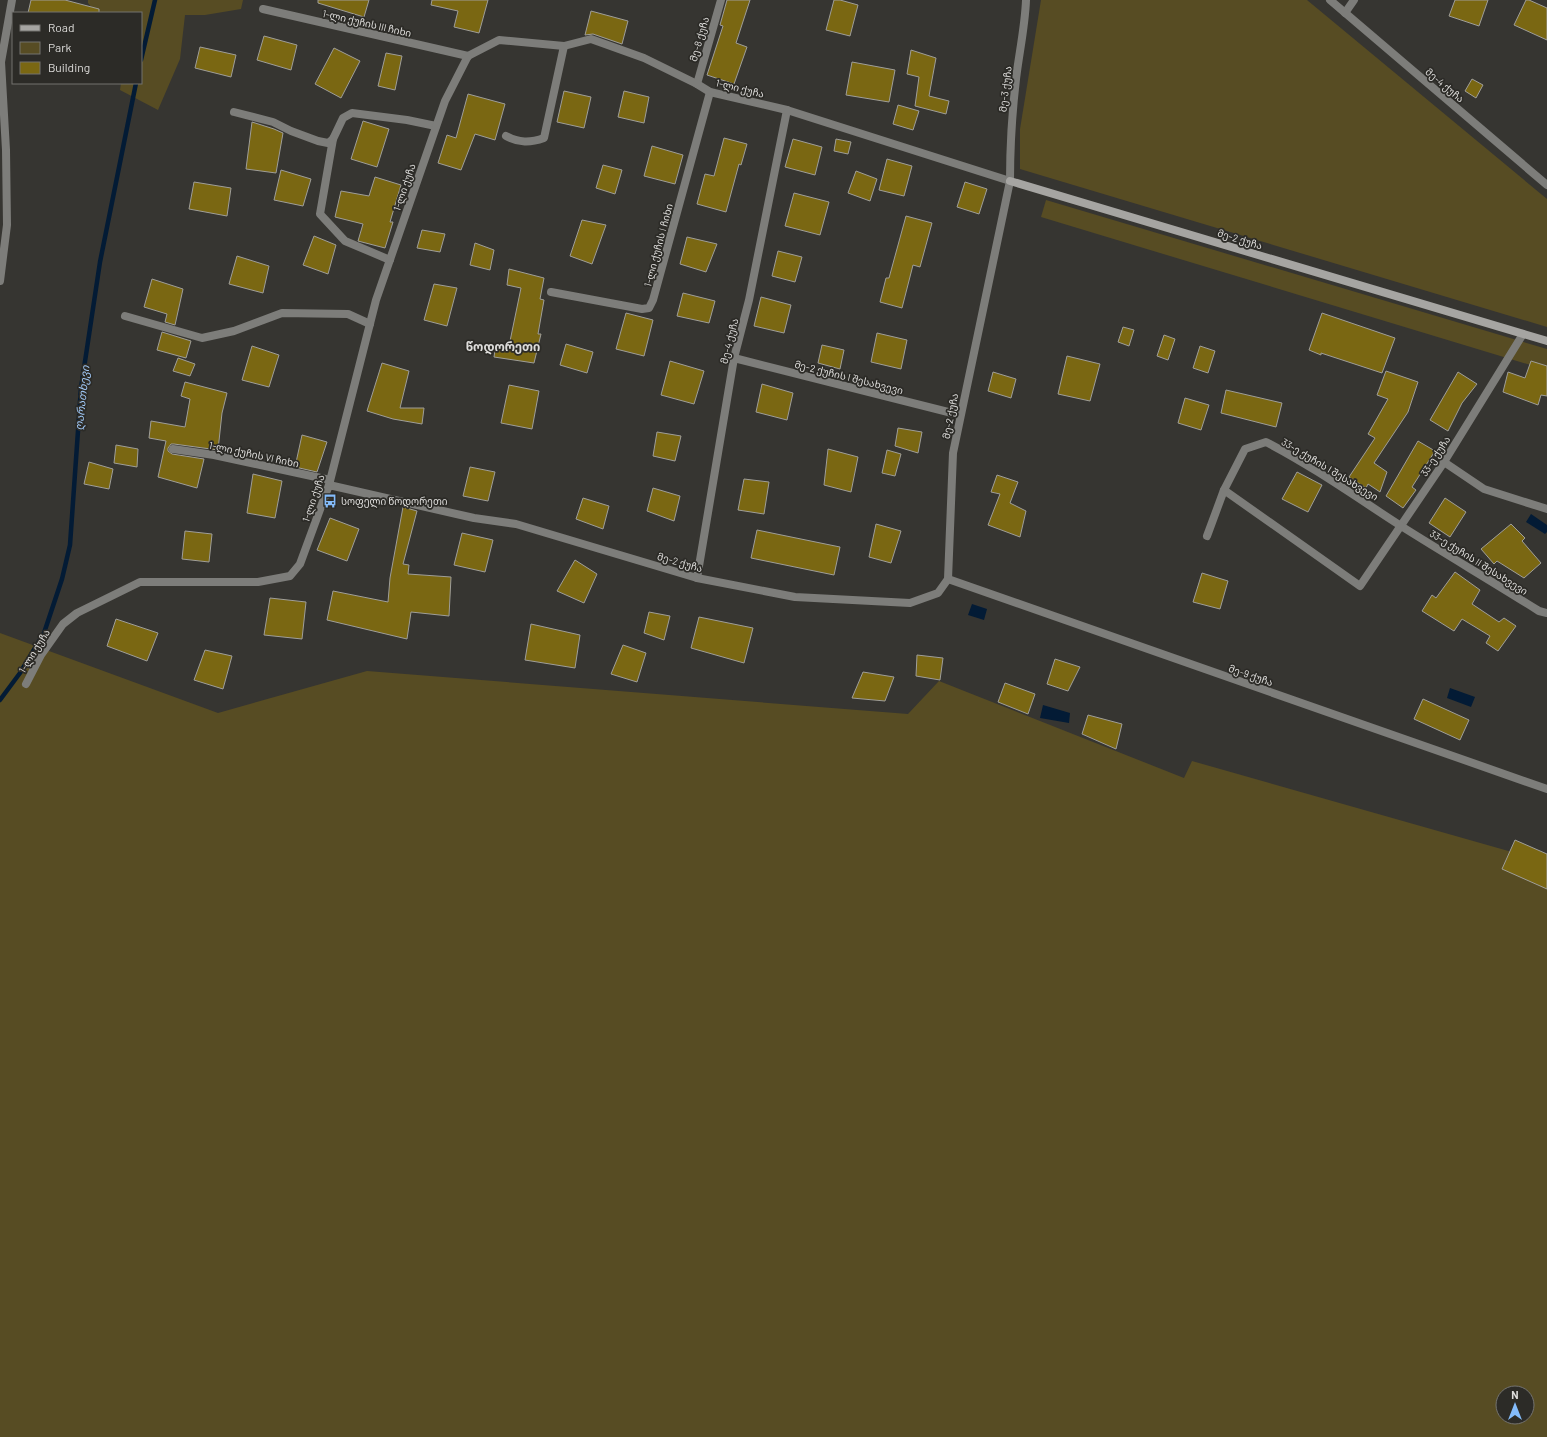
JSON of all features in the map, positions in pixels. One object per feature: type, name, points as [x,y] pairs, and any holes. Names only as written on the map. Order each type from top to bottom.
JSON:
[{"type":"main road","name":"მე-2 ქუჩა","points":[[1010,181],[1547,341]]},
{"type":"street","points":[[0,281],[6,225],[6,150],[1,62],[12,0]]},
{"type":"street","name":"მე-8 ქუჩა","points":[[697,84],[721,0]]},
{"type":"street","name":"მე-3 ქუჩა","points":[[1010,181],[1010,139],[1016,78],[1025,21],[1026,0]]},
{"type":"street","name":"მე-4 ქუჩა","points":[[1330,0],[1547,185]]},
{"type":"street","points":[[1345,13],[1354,0]]},
{"type":"street","name":"1-ლი ქუჩის III ჩიხი","points":[[263,8],[468,56]]},
{"type":"street","name":"1-ლი ქუჩა","points":[[26,684],[41,655],[63,624],[77,613],[140,582],[258,582],[290,576],[300,564],[330,482],[376,300],[445,101],[468,56],[499,40],[564,46],[591,39],[644,58],[710,92],[787,110],[1010,181]]},
{"type":"street","points":[[506,136],[515,141],[530,142],[544,138],[564,46]]},
{"type":"street","name":"1-ლი ქუჩის I ჩიხი","points":[[551,292],[642,309],[649,308],[653,300],[710,92]]},
{"type":"street","name":"მე-4 ქუჩა","points":[[697,578],[734,358],[749,300],[787,110]]},
{"type":"street","points":[[234,112],[273,122],[290,132],[318,141],[328,143],[333,140]]},
{"type":"street","points":[[390,260],[345,241],[320,214],[333,140],[343,118],[352,113],[407,120],[436,126]]},
{"type":"street","name":"მე-2 ქუჩა","points":[[330,482],[474,518],[516,524],[697,578],[795,597],[910,603],[938,593],[948,579],[953,453],[1010,181]]},
{"type":"street","points":[[125,316],[202,338],[234,331],[282,313],[348,314],[370,324]]},
{"type":"street","name":"33-ე ქუჩა","points":[[1224,490],[1360,586],[1444,462],[1523,334]]},
{"type":"street","name":"მე-2 ქუჩის I შესახვევი","points":[[734,358],[960,415]]},
{"type":"street","name":"33-ე ქუჩის I შესახვევი","points":[[1207,536],[1224,490],[1245,449],[1266,442],[1295,457],[1333,480],[1401,526]]},
{"type":"street","name":"1-ლი ქუჩის VI ჩიხი","points":[[173,449],[214,455],[330,482]]},
{"type":"street","points":[[1444,462],[1484,489],[1547,509]]},
{"type":"street","name":"33-ე ქუჩის II შესახვევი","points":[[1401,526],[1539,611],[1547,613]]},
{"type":"street","name":"მე-9 ქუჩა","points":[[948,579],[1547,789]]},
{"type":"green space","points":[[88,0],[243,0],[241,9],[205,15],[185,15],[180,59],[158,110],[120,90],[121,84],[142,84],[142,12],[95,12],[88,3]]},
{"type":"green space","points":[[1041,0],[1307,0],[1547,199],[1547,327],[1020,169],[1020,129]]},
{"type":"green space","points":[[1046,200],[1547,349],[1547,370],[1041,217]]},
{"type":"green space","points":[[0,633],[218,713],[367,671],[908,714],[939,681],[1184,778],[1192,761],[1547,862],[1547,1437],[0,1437]]},
{"type":"water","points":[[1531,514],[1547,525],[1547,532],[1545,534],[1526,522]]},
{"type":"water","points":[[972,604],[987,609],[984,620],[968,615]]},
{"type":"water","points":[[1450,688],[1475,697],[1471,707],[1447,698]]},
{"type":"water","points":[[1043,705],[1070,713],[1069,723],[1040,718]]},
{"type":"building","points":[[31,0],[65,0],[99,9],[99,12],[28,12]]},
{"type":"building","points":[[318,0],[369,0],[364,17],[318,3]]},
{"type":"building","points":[[432,0],[488,0],[479,33],[454,27],[458,11],[431,5]]},
{"type":"building","points":[[727,0],[750,0],[736,43],[747,47],[734,84],[707,75],[723,26],[720,25]]},
{"type":"building","points":[[834,0],[840,0],[858,5],[850,36],[826,30]]},
{"type":"building","points":[[1455,0],[1488,0],[1479,26],[1449,16]]},
{"type":"building","points":[[1526,0],[1547,8],[1547,40],[1514,25]]},
{"type":"building","points":[[591,11],[628,21],[622,44],[593,34],[585,35]]},
{"type":"building","points":[[264,36],[297,45],[291,70],[257,60]]},
{"type":"building","points":[[200,47],[236,55],[231,77],[195,68]]},
{"type":"building","points":[[334,48],[360,61],[341,98],[315,84]]},
{"type":"building","points":[[911,50],[936,58],[929,96],[949,101],[946,114],[915,106],[919,77],[907,74]]},
{"type":"building","points":[[386,53],[402,56],[395,90],[378,86]]},
{"type":"building","points":[[852,62],[895,70],[889,102],[846,95]]},
{"type":"building","points":[[1472,79],[1483,85],[1476,98],[1465,91]]},
{"type":"building","points":[[564,91],[591,97],[584,128],[557,122]]},
{"type":"building","points":[[624,91],[649,97],[644,123],[618,117]]},
{"type":"building","points":[[468,94],[505,104],[495,140],[475,134],[461,170],[438,163],[447,135],[456,138]]},
{"type":"building","points":[[898,105],[919,111],[913,130],[893,124]]},
{"type":"building","points":[[363,121],[389,129],[377,167],[351,159]]},
{"type":"building","points":[[252,122],[283,133],[276,173],[246,169]]},
{"type":"building","points":[[724,138],[747,144],[741,165],[739,164],[726,212],[697,204],[705,174],[714,176]]},
{"type":"building","points":[[793,139],[822,147],[815,175],[785,167]]},
{"type":"building","points":[[836,139],[851,142],[848,154],[834,151]]},
{"type":"building","points":[[652,146],[683,155],[675,184],[644,176]]},
{"type":"building","points":[[887,159],[912,166],[904,196],[879,190]]},
{"type":"building","points":[[603,165],[622,170],[615,194],[596,188]]},
{"type":"building","points":[[281,170],[311,179],[303,206],[274,200]]},
{"type":"building","points":[[856,171],[877,179],[870,201],[848,193]]},
{"type":"building","points":[[375,177],[401,185],[390,222],[393,222],[385,248],[358,241],[363,224],[335,217],[341,191],[369,196]]},
{"type":"building","points":[[194,182],[231,188],[227,216],[189,209]]},
{"type":"building","points":[[965,182],[987,189],[979,214],[957,207]]},
{"type":"building","points":[[794,193],[829,202],[820,235],[785,226]]},
{"type":"building","points":[[906,216],[932,223],[920,267],[913,265],[902,308],[880,302],[886,278],[889,278]]},
{"type":"building","points":[[582,220],[606,225],[592,264],[570,256]]},
{"type":"building","points":[[422,230],[445,234],[440,252],[417,248]]},
{"type":"building","points":[[314,236],[336,245],[328,274],[303,265]]},
{"type":"building","points":[[687,237],[717,244],[706,272],[680,264]]},
{"type":"building","points":[[475,243],[494,250],[490,270],[470,265]]},
{"type":"building","points":[[778,251],[802,257],[795,282],[772,276]]},
{"type":"building","points":[[237,256],[269,266],[263,293],[229,284]]},
{"type":"building","points":[[509,269],[544,278],[540,299],[544,300],[538,334],[541,334],[534,363],[494,357],[496,344],[509,346],[521,288],[507,285]]},
{"type":"building","points":[[152,279],[183,289],[175,325],[165,322],[167,314],[144,307]]},
{"type":"building","points":[[434,284],[457,288],[447,326],[424,320]]},
{"type":"building","points":[[683,293],[715,301],[709,323],[677,316]]},
{"type":"building","points":[[761,297],[791,305],[784,333],[754,326]]},
{"type":"building","points":[[626,313],[653,320],[644,356],[616,349]]},
{"type":"building","points":[[1322,313],[1395,338],[1382,373],[1309,350]]},
{"type":"building","points":[[1123,327],[1134,330],[1129,346],[1118,342]]},
{"type":"building","points":[[162,332],[191,341],[186,358],[157,350]]},
{"type":"building","points":[[877,333],[907,340],[901,369],[871,362]]},
{"type":"building","points":[[1164,335],[1175,339],[1168,360],[1157,356]]},
{"type":"building","points":[[566,344],[593,352],[587,373],[560,365]]},
{"type":"building","points":[[822,345],[844,350],[840,369],[818,363]]},
{"type":"building","points":[[252,346],[279,355],[269,387],[242,380]]},
{"type":"building","points":[[1200,346],[1215,351],[1208,373],[1193,368]]},
{"type":"building","points":[[1067,356],[1100,364],[1090,401],[1058,394]]},
{"type":"building","points":[[178,358],[195,364],[190,376],[173,371]]},
{"type":"building","points":[[670,361],[704,371],[694,404],[661,395]]},
{"type":"building","points":[[1531,361],[1547,366],[1547,396],[1541,395],[1538,405],[1503,392],[1508,372],[1525,378]]},
{"type":"building","points":[[382,363],[409,371],[400,408],[424,408],[422,424],[393,419],[367,411]]},
{"type":"building","points":[[1386,371],[1418,382],[1408,412],[1374,463],[1387,472],[1380,492],[1368,484],[1366,488],[1349,477],[1375,438],[1368,434],[1388,399],[1377,395]]},
{"type":"building","points":[[993,372],[1016,379],[1011,398],[988,391]]},
{"type":"building","points":[[1458,372],[1477,384],[1462,403],[1448,431],[1430,420]]},
{"type":"building","points":[[185,382],[227,393],[222,413],[218,450],[174,444],[171,444],[168,448],[168,451],[172,454],[204,459],[197,488],[158,477],[166,441],[149,438],[151,421],[185,427],[190,399],[181,396]]},
{"type":"building","points":[[762,384],[793,393],[787,420],[756,412]]},
{"type":"building","points":[[509,385],[539,391],[532,429],[501,423]]},
{"type":"building","points":[[1226,390],[1282,403],[1276,427],[1221,413]]},
{"type":"building","points":[[1185,398],[1209,405],[1201,430],[1178,423]]},
{"type":"building","points":[[898,428],[922,432],[918,453],[895,446]]},
{"type":"building","points":[[657,432],[681,436],[675,461],[653,456]]},
{"type":"building","points":[[302,435],[327,442],[317,472],[295,467]]},
{"type":"building","points":[[1418,441],[1435,451],[1412,487],[1416,490],[1403,508],[1386,496]]},
{"type":"building","points":[[116,445],[138,449],[137,467],[114,463]]},
{"type":"building","points":[[828,449],[858,457],[851,492],[824,485]]},
{"type":"building","points":[[887,450],[901,454],[895,476],[882,473]]},
{"type":"building","points":[[89,462],[113,469],[109,489],[84,484]]},
{"type":"building","points":[[470,467],[495,472],[488,501],[463,496]]},
{"type":"building","points":[[1297,472],[1322,485],[1308,512],[1282,499]]},
{"type":"building","points":[[253,474],[282,481],[275,518],[247,513]]},
{"type":"building","points":[[997,475],[1018,482],[1010,503],[1026,511],[1020,537],[988,525],[1000,494],[991,492]]},
{"type":"building","points":[[744,479],[769,482],[764,514],[738,510]]},
{"type":"building","points":[[653,488],[680,496],[674,521],[647,511]]},
{"type":"building","points":[[583,498],[609,506],[603,529],[576,519]]},
{"type":"building","points":[[1445,498],[1466,512],[1450,537],[1429,523]]},
{"type":"building","points":[[403,507],[417,511],[403,564],[409,565],[408,574],[451,577],[449,616],[411,612],[407,639],[327,620],[333,591],[388,602],[390,578]]},
{"type":"building","points":[[330,518],[359,529],[347,561],[317,550]]},
{"type":"building","points":[[876,524],[901,531],[891,563],[869,557]]},
{"type":"building","points":[[1511,524],[1525,538],[1522,541],[1541,563],[1524,578],[1497,561],[1494,564],[1481,549]]},
{"type":"building","points":[[757,530],[840,547],[834,575],[751,558]]},
{"type":"building","points":[[185,531],[212,534],[209,562],[182,559]]},
{"type":"building","points":[[462,533],[493,540],[485,572],[454,565]]},
{"type":"building","points":[[575,560],[597,574],[584,603],[557,591]]},
{"type":"building","points":[[1455,572],[1480,590],[1472,604],[1499,622],[1504,618],[1516,626],[1498,651],[1486,643],[1490,636],[1462,619],[1454,631],[1422,611],[1432,595],[1436,598]]},
{"type":"building","points":[[1202,573],[1228,581],[1220,609],[1193,602]]},
{"type":"building","points":[[270,598],[306,602],[302,639],[264,635]]},
{"type":"building","points":[[649,612],[670,616],[664,640],[644,633]]},
{"type":"building","points":[[699,617],[753,628],[744,663],[691,648]]},
{"type":"building","points":[[116,619],[158,633],[147,661],[107,646]]},
{"type":"building","points":[[531,624],[580,635],[575,668],[525,660]]},
{"type":"building","points":[[623,645],[646,653],[637,682],[611,674]]},
{"type":"building","points":[[205,650],[232,656],[223,689],[194,680]]},
{"type":"building","points":[[917,655],[943,658],[940,680],[916,676]]},
{"type":"building","points":[[1055,659],[1080,667],[1068,691],[1047,684]]},
{"type":"building","points":[[863,672],[894,677],[885,701],[852,698]]},
{"type":"building","points":[[1005,683],[1035,694],[1028,714],[998,702]]},
{"type":"building","points":[[1423,699],[1469,720],[1460,740],[1414,719]]},
{"type":"building","points":[[1088,715],[1122,724],[1116,749],[1082,734]]},
{"type":"building","points":[[1515,840],[1547,854],[1547,889],[1502,869]]},
{"type":"waterway","name":"ღარათხევი","points":[[142,56],[155,0]]},
{"type":"waterway","name":"ღარათხევი","points":[[0,700],[20,673],[44,633],[62,579],[70,545],[81,388],[100,262],[136,84]]},
{"type":"place","name":"სოფელი წოდორეთი","points":[[330,501]]},
{"type":"district","name":"წოდორეთი","points":[[503,347]]}]
